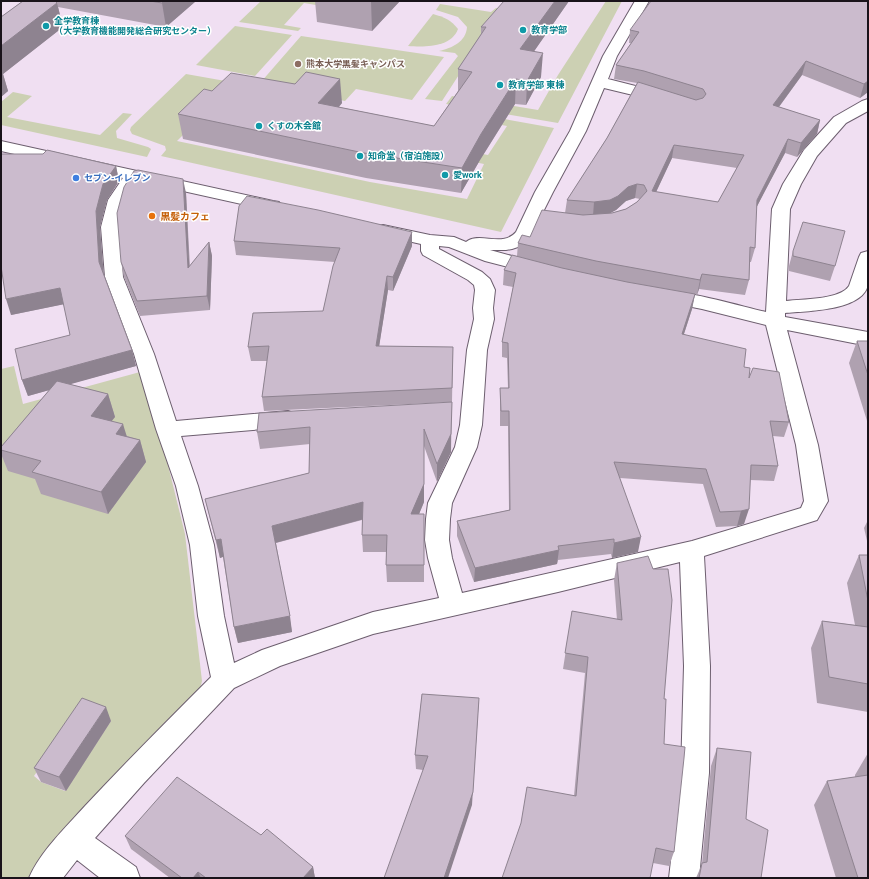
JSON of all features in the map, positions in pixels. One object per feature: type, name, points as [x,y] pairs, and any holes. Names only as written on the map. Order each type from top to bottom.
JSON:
[{"type":"street","points":[[460,246],[469,244],[506,244],[518,241],[539,217],[610,56],[642,1]]},
{"type":"street","points":[[599,82],[675,101]]},
{"type":"street","points":[[44,878],[74,840],[134,774],[225,680],[271,658],[366,626],[692,550],[809,514],[816,501],[807,444],[775,315],[781,209],[792,184],[810,154],[840,120],[868,104]]},
{"type":"street","points":[[1,146],[289,210]]},
{"type":"street","points":[[133,176],[117,200],[110,227],[114,277],[144,354],[167,429],[187,486],[202,545],[212,616],[225,680]]},
{"type":"street","points":[[367,227],[430,240],[454,242],[460,246],[497,259],[554,273]]},
{"type":"street","points":[[430,240],[430,251],[475,276],[483,283],[485,290],[482,308],[484,319],[477,350],[471,425],[466,447],[440,503],[438,519],[437,540],[440,558],[453,605]]},
{"type":"street","points":[[775,315],[839,301],[852,294],[865,272],[868,257]]},
{"type":"street","points":[[648,293],[775,315],[868,339]]},
{"type":"street","points":[[450,411],[471,410]]},
{"type":"street","points":[[167,429],[307,418]]},
{"type":"street","points":[[684,878],[694,772],[697,666],[692,550]]},
{"type":"street","points":[[74,840],[125,878]]},
{"type":"green space","points":[[261,1],[334,1],[328,7],[304,3],[284,25],[301,28],[298,31],[239,22]]},
{"type":"green space","points":[[606,1],[622,1],[558,123],[446,104],[452,96],[538,110],[558,75]]},
{"type":"green space","points":[[440,4],[491,12],[496,8],[509,10],[475,50],[442,101],[425,99],[458,56],[455,53],[439,51],[458,44],[464,37],[467,27],[458,17],[436,10]]},
{"type":"green space","points":[[433,14],[441,16],[453,23],[458,29],[454,35],[449,40],[436,45],[408,46]]},
{"type":"green space","points":[[235,26],[292,35],[255,76],[196,65]]},
{"type":"green space","points":[[301,36],[444,57],[412,100],[356,89],[345,101],[306,93],[248,97]]},
{"type":"green space","points":[[186,74],[248,85],[207,111],[177,141],[370,182],[467,199],[484,164],[435,154],[440,146],[488,155],[507,126],[445,114],[448,109],[554,128],[501,232],[161,156],[166,150],[165,146],[132,134],[130,130],[131,127]]},
{"type":"green space","points":[[13,92],[32,96],[7,117],[100,135],[123,113],[132,114],[116,131],[117,138],[151,149],[147,157],[1,125],[1,102]]},
{"type":"green space","points":[[14,366],[23,404],[140,372],[167,461],[185,534],[202,681],[200,689],[32,878],[1,878],[1,369]],"holes":[[[78,711],[111,721],[65,791],[41,782],[34,776]]]},
{"type":"building","points":[[23,1],[55,1],[57,3],[1,46],[1,17]]},
{"type":"building","points":[[150,1],[164,1],[162,3]]},
{"type":"building","points":[[504,1],[555,1],[520,49],[543,53],[527,81],[516,79],[481,134],[462,168],[364,153],[178,114],[204,89],[212,91],[231,73],[295,84],[306,72],[340,79],[318,103],[434,126],[472,72],[458,69],[486,27],[481,27]]},
{"type":"building","points":[[651,1],[868,1],[868,81],[864,84],[806,61],[773,105],[820,120],[801,143],[788,139],[757,200],[755,248],[750,247],[749,280],[702,274],[700,280],[596,261],[518,243],[522,235],[530,237],[542,210],[583,215],[612,213],[626,209],[637,202],[647,191],[644,185],[637,184],[628,187],[618,196],[610,200],[594,202],[567,200],[607,138],[638,82],[696,100],[703,98],[706,94],[703,89],[644,71],[616,65],[639,32],[630,30]],"holes":[[[674,145],[744,155],[718,202],[652,191]]]},
{"type":"building","points":[[47,150],[116,166],[103,184],[96,211],[99,262],[132,350],[22,380],[15,349],[70,335],[60,288],[6,299],[1,266],[1,154],[43,154]]},
{"type":"building","points":[[138,170],[183,179],[188,268],[209,242],[207,296],[137,301],[121,262],[117,213],[124,187],[134,171]]},
{"type":"building","points":[[247,196],[318,210],[412,232],[393,277],[387,276],[376,346],[453,347],[452,388],[262,397],[269,346],[248,347],[253,313],[323,311],[333,266],[340,248],[234,241],[239,206]]},
{"type":"building","points":[[803,222],[845,231],[835,266],[793,256],[793,251]]},
{"type":"building","points":[[512,255],[562,268],[627,282],[695,294],[682,334],[746,349],[744,367],[750,368],[749,378],[753,368],[779,372],[789,422],[770,421],[778,466],[751,465],[749,509],[720,512],[706,469],[614,462],[641,537],[614,543],[614,539],[558,546],[559,550],[475,568],[457,521],[510,510],[509,411],[501,411],[500,388],[509,388],[508,343],[502,342],[516,273],[504,270]]},
{"type":"building","points":[[857,341],[868,341],[868,375]]},
{"type":"building","points":[[57,381],[108,394],[91,416],[123,424],[116,434],[140,440],[101,492],[32,472],[41,461],[1,450],[1,447]]},
{"type":"building","points":[[452,402],[451,434],[437,464],[424,429],[424,484],[411,514],[424,514],[424,565],[386,565],[387,535],[362,535],[363,502],[272,526],[290,616],[234,627],[221,539],[216,540],[205,499],[309,473],[310,427],[257,432],[259,413]]},
{"type":"building","points":[[859,555],[868,555],[868,601]]},
{"type":"building","points":[[648,556],[653,569],[668,569],[672,600],[664,699],[666,699],[664,744],[685,747],[674,852],[656,848],[650,878],[502,878],[521,823],[527,787],[576,796],[588,657],[565,653],[572,611],[622,620],[617,563]]},
{"type":"building","points":[[822,621],[868,627],[868,684],[829,677]]},
{"type":"building","points":[[422,694],[479,698],[473,792],[444,878],[384,878],[428,756],[415,755]]},
{"type":"building","points":[[82,698],[106,707],[59,777],[34,768]]},
{"type":"building","points":[[717,748],[751,752],[746,819],[768,830],[761,878],[699,878],[702,863],[707,862]]},
{"type":"building","points":[[868,775],[868,878],[858,878],[827,781]]},
{"type":"building","points":[[177,777],[261,835],[267,829],[313,867],[303,878],[206,878],[198,872],[193,878],[182,878],[125,836]]},
{"type":"place","name":"全学教育棟 （大学教育機能開発総合研究センター）","points":[[46,26]]},
{"type":"place","name":"教育学部","points":[[523,30]]},
{"type":"place","name":"熊本大学黒髪キャンパス","points":[[298,64]]},
{"type":"place","name":"教育学部 東棟","points":[[500,85]]},
{"type":"place","name":"くすの木会館","points":[[259,126]]},
{"type":"place","name":"知命堂（宿泊施設）","points":[[360,156]]},
{"type":"place","name":"愛work","points":[[445,175]]},
{"type":"place","name":"セブン-イレブン","points":[[76,178]]},
{"type":"place","name":"黒髪カフェ","points":[[152,216]]}]
